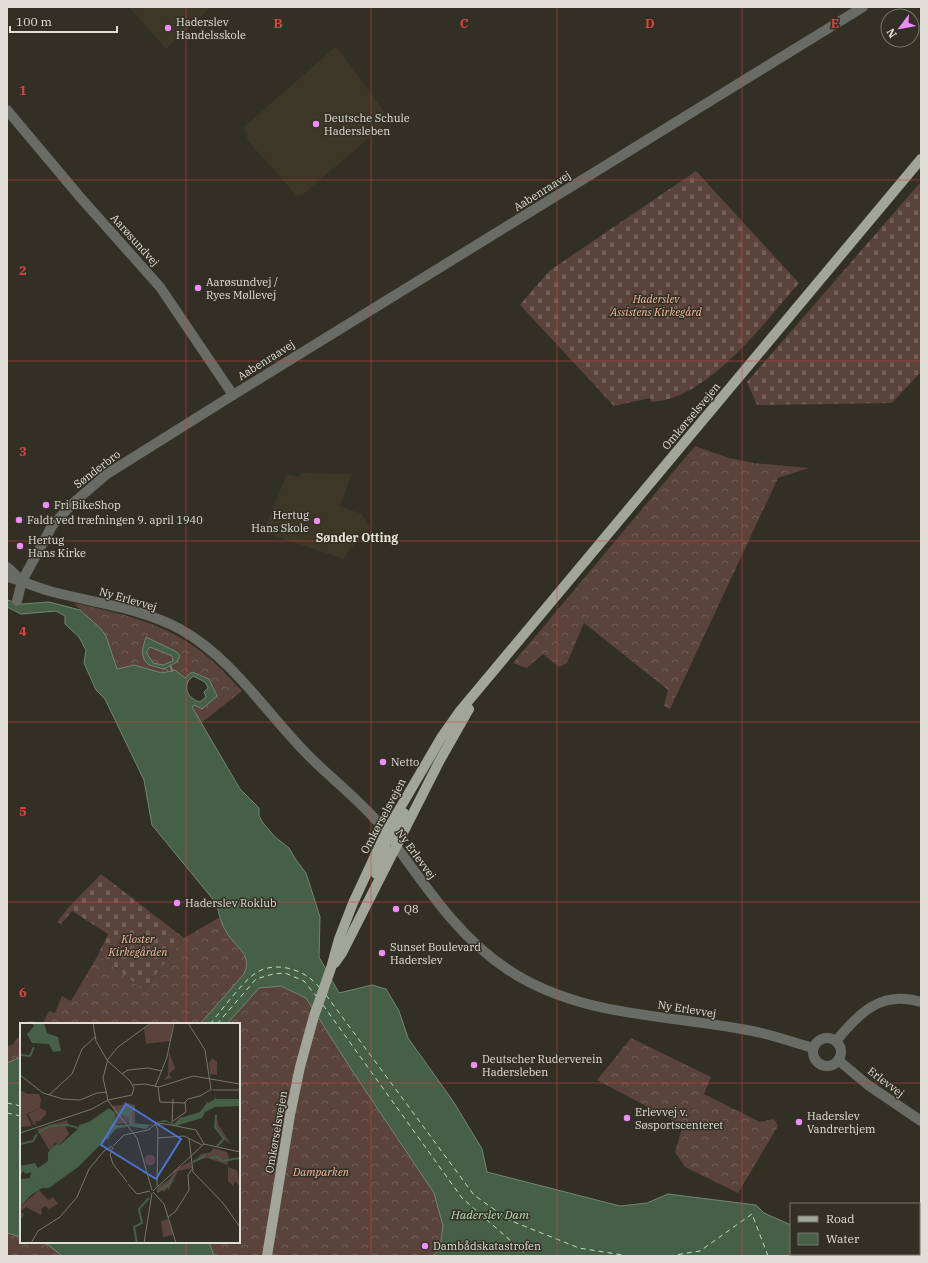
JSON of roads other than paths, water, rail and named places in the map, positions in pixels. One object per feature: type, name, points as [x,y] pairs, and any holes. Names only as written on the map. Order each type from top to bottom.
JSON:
[{"type":"main road","name":"Omkørselsvejen","points":[[267,1256],[290,1115],[314,1016],[331,968],[339,939],[353,903],[386,832],[420,771],[441,738],[480,688],[921,159]]},
{"type":"main road","name":"Omkørselsvejen","points":[[331,968],[342,954],[440,760],[480,688]]},
{"type":"main road","points":[[396,847],[395,834],[420,782],[420,771]]},
{"type":"main road","points":[[363,913],[363,902],[384,855],[386,846],[386,832]]},
{"type":"street","name":"Aabenraavej","points":[[233,395],[863,7]]},
{"type":"street","name":"Aarøsundvej","points":[[7,110],[80,197],[160,287],[233,395]]},
{"type":"street","name":"Sønderbro","points":[[17,601],[22,581],[52,526],[88,489],[132,458],[233,395]]},
{"type":"street","points":[[7,567],[22,581]]},
{"type":"street","name":"Ny Erlevvej","points":[[7,577],[51,591],[150,616],[180,629],[201,643],[222,660],[304,751],[364,806],[386,832],[433,897],[466,936],[508,970],[530,983],[558,996],[588,1006],[758,1032],[813,1048]]},
{"type":"street","points":[[836,1041],[853,1020],[867,1008],[882,1001],[896,999],[921,1002]]},
{"type":"street","points":[[827,1038],[836,1041],[840,1048],[838,1060],[832,1066],[819,1064],[814,1057],[813,1048],[815,1044],[827,1038]]},
{"type":"street","name":"Erlevvej","points":[[838,1060],[874,1089],[921,1121]]},
{"type":"water","name":"Haderslev Dam","points":[[7,600],[22,604],[49,602],[80,610],[101,629],[106,636],[117,669],[134,665],[162,673],[175,670],[185,678],[192,672],[209,679],[217,696],[202,709],[194,705],[192,707],[240,789],[259,808],[259,816],[263,823],[275,837],[289,848],[306,873],[320,917],[319,957],[339,993],[372,985],[386,989],[399,1011],[408,1038],[453,1101],[482,1149],[487,1172],[620,1206],[647,1203],[668,1194],[756,1205],[764,1213],[790,1225],[790,1255],[882,1256],[433,1256],[440,1248],[443,1226],[434,1193],[353,1072],[306,998],[281,986],[259,988],[228,1023],[201,1023],[244,974],[246,967],[245,957],[225,930],[216,903],[152,825],[144,780],[105,699],[96,690],[84,663],[86,650],[79,637],[65,624],[65,616],[56,611],[21,614],[7,607]],"holes":[[[193,676],[205,682],[208,688],[204,692],[206,697],[200,702],[193,699],[187,692],[188,681]]]},
{"type":"water","points":[[146,637],[177,652],[180,656],[177,662],[164,669],[149,665],[144,659],[143,655]],"holes":[[[150,647],[172,656],[173,661],[163,665],[153,663],[146,652]]]},
{"type":"water","points":[[20,1057],[20,1237],[7,1233],[7,1063]]},
{"type":"water","points":[[44,1243],[209,1243],[214,1256],[62,1256]]},
{"type":"waterway","points":[[171,667],[172,671]]},
{"type":"place","name":"Haderslev Handelsskole","points":[[168,28]]},
{"type":"place","name":"Deutsche Schule Hadersleben","points":[[316,124]]},
{"type":"place","name":"Aarøsundvej / Ryes Møllevej","points":[[198,288]]},
{"type":"place","name":"Fri BikeShop","points":[[46,505]]},
{"type":"place","name":"Faldt ved træfningen 9. april 1940","points":[[19,520]]},
{"type":"place","name":"Hertug Hans Skole","points":[[317,521]]},
{"type":"place","name":"Hertug Hans Kirke","points":[[20,546]]},
{"type":"place","name":"Netto","points":[[383,762]]},
{"type":"place","name":"Haderslev Roklub","points":[[177,903]]},
{"type":"place","name":"Q8","points":[[396,909]]},
{"type":"place","name":"Sunset Boulevard Haderslev","points":[[382,953]]},
{"type":"place","name":"Deutscher Ruderverein Hadersleben","points":[[474,1065]]},
{"type":"place","name":"Erlevvej v. Søsportscenteret","points":[[627,1118]]},
{"type":"place","name":"Haderslev Vandrerhjem","points":[[799,1122]]},
{"type":"place","name":"Dambådskatastrofen","points":[[425,1246]]},
{"type":"district","name":"Sønder Otting","points":[[357,538]]},
{"type":"park label","name":"Haderslev Assistens Kirkegård","points":[[656,305]]},
{"type":"park label","name":"Kloster Kirkegården","points":[[138,945]]},
{"type":"park label","name":"Damparken","points":[[321,1172]]}]
